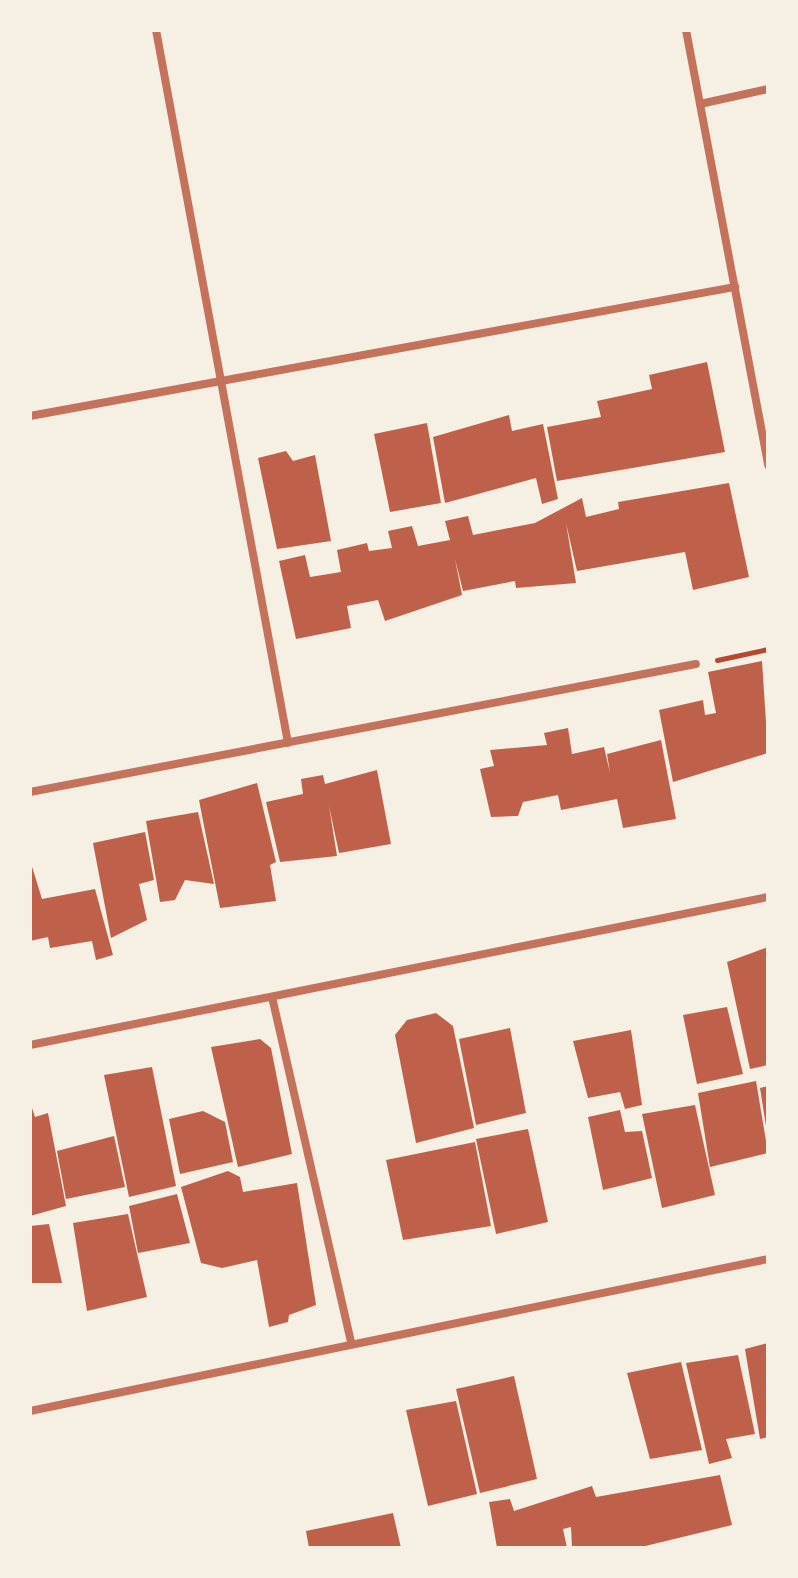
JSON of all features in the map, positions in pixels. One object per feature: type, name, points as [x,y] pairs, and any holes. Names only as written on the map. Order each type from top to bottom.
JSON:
[{"type":"street","points":[[156,30],[288,743]]},
{"type":"street","points":[[686,30],[768,465]]},
{"type":"street","points":[[700,104],[768,89]]},
{"type":"street","points":[[30,416],[735,287]]},
{"type":"street","points":[[30,792],[696,664]]},
{"type":"street","points":[[30,1045],[768,897]]},
{"type":"street","points":[[272,997],[351,1341]]},
{"type":"street","points":[[30,1411],[351,1341],[768,1259]]},
{"type":"path","points":[[696,664],[768,649]]},
{"type":"building","points":[[707,362],[725,452],[557,481],[547,427],[601,417],[597,401],[652,389],[649,375]]},
{"type":"building","points":[[509,415],[512,431],[543,424],[558,499],[542,504],[536,478],[445,503],[433,437]]},
{"type":"building","points":[[427,423],[441,503],[390,512],[374,434]]},
{"type":"building","points":[[286,451],[293,461],[315,455],[331,541],[277,549],[258,458]]},
{"type":"building","points":[[729,483],[749,577],[693,590],[685,552],[577,571],[566,523],[576,583],[516,588],[515,581],[463,591],[455,559],[462,595],[385,621],[378,600],[347,606],[351,628],[296,639],[279,561],[305,555],[310,577],[341,572],[337,550],[367,543],[369,551],[392,548],[388,531],[412,526],[418,546],[450,540],[445,521],[468,516],[473,535],[535,523],[582,498],[586,517],[619,509],[618,502]]},
{"type":"building","points":[[762,661],[768,753],[673,782],[659,710],[703,700],[705,715],[716,713],[708,672]]},
{"type":"building","points":[[568,728],[572,754],[604,747],[610,773],[607,754],[661,740],[676,819],[623,828],[617,799],[561,810],[558,795],[523,802],[518,816],[491,817],[480,769],[494,766],[490,750],[547,745],[544,733]]},
{"type":"building","points":[[377,770],[391,844],[339,853],[329,806],[337,856],[280,862],[266,802],[303,794],[301,779],[323,775],[325,784]]},
{"type":"building","points":[[257,783],[276,862],[270,865],[276,901],[220,908],[199,800]]},
{"type":"building","points":[[198,812],[214,884],[185,880],[175,900],[160,902],[146,821]]},
{"type":"building","points":[[145,832],[154,880],[139,884],[147,920],[111,938],[93,843]]},
{"type":"building","points":[[30,860],[42,899],[95,889],[113,955],[96,960],[92,941],[50,948],[48,937],[30,941]]},
{"type":"building","points":[[768,947],[768,1065],[750,1069],[727,962]]},
{"type":"building","points":[[727,1007],[743,1074],[697,1084],[683,1015]]},
{"type":"building","points":[[436,1013],[453,1026],[474,1128],[416,1143],[395,1035],[407,1020]]},
{"type":"building","points":[[510,1028],[526,1113],[476,1125],[459,1039]]},
{"type":"building","points":[[631,1030],[642,1105],[625,1109],[620,1092],[588,1098],[573,1041]]},
{"type":"building","points":[[260,1039],[271,1048],[292,1154],[238,1167],[211,1047]]},
{"type":"building","points":[[152,1067],[176,1186],[129,1197],[104,1075]]},
{"type":"building","points":[[756,1081],[768,1153],[710,1167],[698,1093]]},
{"type":"building","points":[[768,1086],[768,1126],[766,1126],[760,1088]]},
{"type":"building","points":[[30,1102],[35,1117],[48,1113],[66,1206],[30,1216]]},
{"type":"building","points":[[695,1105],[715,1195],[662,1208],[642,1114]]},
{"type":"building","points":[[620,1110],[625,1132],[642,1131],[652,1178],[603,1190],[588,1117]]},
{"type":"building","points":[[203,1111],[225,1122],[233,1162],[180,1174],[169,1119]]},
{"type":"building","points":[[528,1129],[548,1222],[496,1234],[476,1139]]},
{"type":"building","points":[[114,1136],[125,1187],[66,1199],[57,1151]]},
{"type":"building","points":[[475,1142],[491,1226],[403,1240],[386,1160]]},
{"type":"building","points":[[228,1171],[240,1177],[243,1192],[297,1183],[316,1305],[289,1315],[288,1322],[269,1327],[257,1260],[222,1268],[201,1263],[181,1187]]},
{"type":"building","points":[[177,1194],[190,1243],[138,1253],[129,1206]]},
{"type":"building","points":[[128,1214],[147,1297],[87,1311],[73,1223]]},
{"type":"building","points":[[49,1224],[62,1283],[30,1283],[30,1226]]},
{"type":"building","points":[[768,1343],[768,1437],[760,1439],[745,1349]]},
{"type":"building","points":[[738,1355],[755,1434],[726,1439],[732,1458],[709,1464],[686,1363]]},
{"type":"building","points":[[681,1362],[702,1450],[650,1459],[627,1373]]},
{"type":"building","points":[[514,1376],[537,1479],[480,1493],[456,1389]]},
{"type":"building","points":[[456,1401],[477,1494],[428,1506],[406,1410]]},
{"type":"building","points":[[720,1475],[732,1525],[637,1548],[572,1548],[571,1527],[563,1529],[567,1548],[497,1548],[489,1502],[510,1499],[514,1511],[592,1486],[596,1497]]},
{"type":"building","points":[[393,1513],[401,1548],[309,1548],[306,1531]]}]
